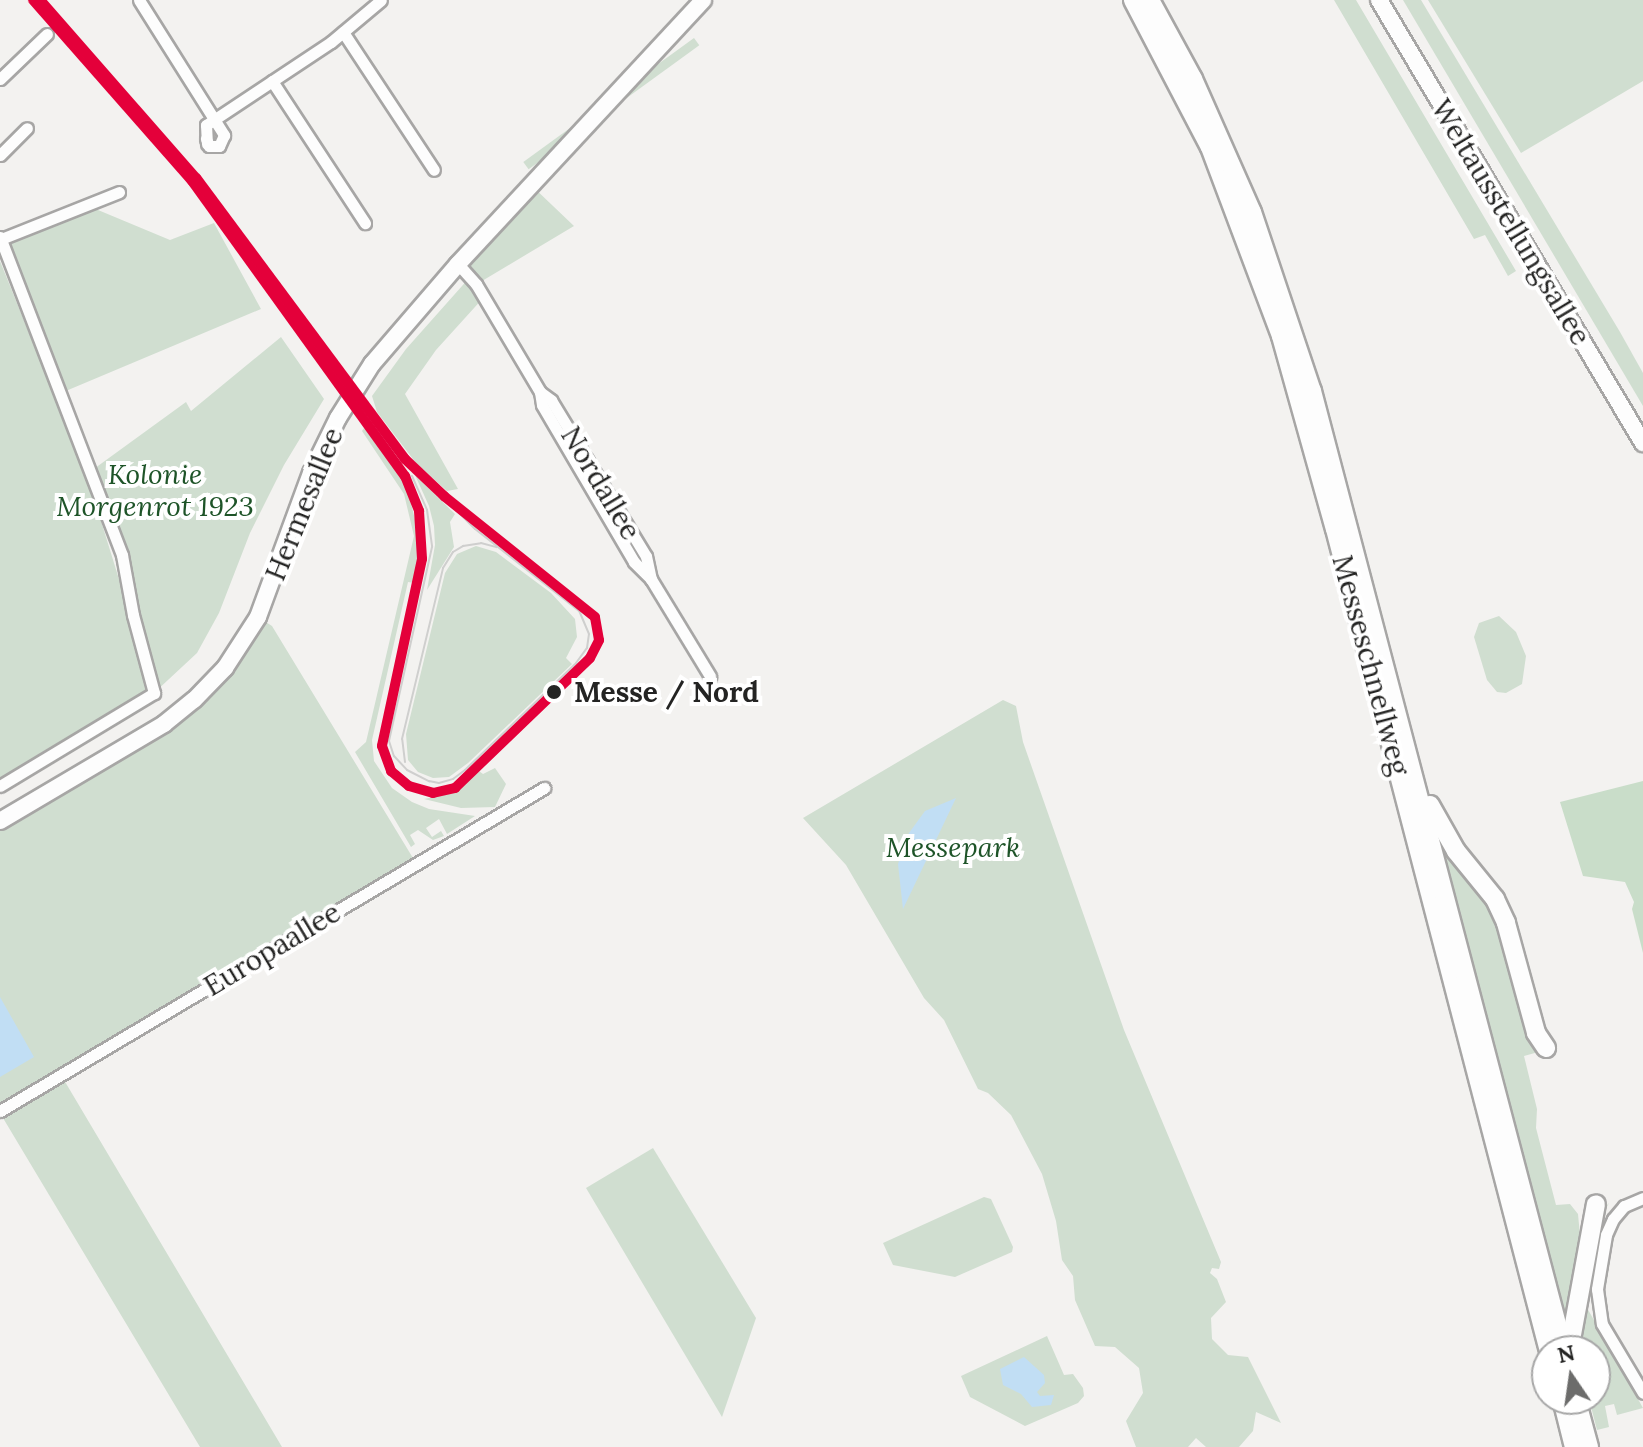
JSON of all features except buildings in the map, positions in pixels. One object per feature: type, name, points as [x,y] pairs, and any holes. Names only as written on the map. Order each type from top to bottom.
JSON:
[{"type":"highway","name":"Messeschnellweg","points":[[1133,0],[1210,147],[1281,336],[1335,529],[1545,1335]]},
{"type":"highway","name":"Messeschnellweg","points":[[1150,0],[1222,141],[1274,271],[1312,391],[1562,1335]]},
{"type":"highway","points":[[1410,760],[1441,828],[1501,911],[1536,1033],[1546,1048]]},
{"type":"highway","points":[[1569,1335],[1596,1204]]},
{"type":"highway","points":[[1566,1415],[1574,1447]]},
{"type":"highway","points":[[1580,1415],[1589,1447]]},
{"type":"main road","name":"Hermesallee","points":[[0,821],[164,724],[194,700],[225,668],[258,617],[311,473],[338,418],[372,364],[458,264],[703,0]]},
{"type":"main road","name":"Weltausstellungsallee","points":[[1379,0],[1643,443]]},
{"type":"street","points":[[139,0],[214,120],[224,135],[223,142],[214,147],[207,142],[206,125],[214,120],[272,81],[343,32],[381,0]]},
{"type":"street","points":[[343,32],[434,170]]},
{"type":"street","points":[[0,79],[47,34]]},
{"type":"street","points":[[272,81],[365,223]]},
{"type":"street","points":[[0,155],[27,128]]},
{"type":"street","points":[[0,786],[154,693],[152,663],[122,555],[1,238],[119,192]]},
{"type":"street","name":"Nordallee","points":[[458,264],[476,284],[540,392],[551,400],[646,556],[651,579],[710,676]]},
{"type":"street","name":"Europaallee","points":[[0,1111],[544,788]]},
{"type":"street","points":[[1643,1198],[1624,1206],[1613,1219],[1606,1235],[1597,1289],[1598,1310],[1643,1393]]},
{"type":"green space","points":[[1334,0],[1356,0],[1516,271],[1508,276],[1485,235],[1474,239]]},
{"type":"green space","points":[[1403,0],[1421,0],[1620,332],[1643,373],[1643,406]]},
{"type":"green space","points":[[1428,0],[1643,0],[1643,81],[1521,153]]},
{"type":"green space","points":[[694,38],[699,45],[529,169],[523,162]]},
{"type":"green space","points":[[531,185],[574,226],[477,284],[484,297],[436,350],[405,394],[458,489],[447,491],[416,463],[377,412],[372,396],[406,349],[470,277],[458,264]]},
{"type":"green space","points":[[86,205],[170,240],[214,223],[261,309],[61,393],[1,239]]},
{"type":"green space","name":"Kolonie Morgenrot 1923","points":[[0,261],[89,482],[143,657],[122,555],[91,471],[186,402],[191,411],[281,337],[324,399],[284,465],[250,533],[219,613],[197,653],[154,693],[0,785]]},
{"type":"green space","points":[[366,425],[406,484],[421,543],[415,583],[408,582],[372,740],[374,761],[392,788],[412,802],[429,809],[475,816],[447,834],[439,819],[426,828],[432,837],[441,831],[444,836],[433,840],[418,830],[410,835],[415,844],[411,847],[355,752],[366,742],[414,536],[404,494],[362,431]]},
{"type":"green space","points":[[415,475],[455,514],[450,522],[454,547],[427,590],[435,545],[434,526]]},
{"type":"green space","points":[[476,546],[496,552],[551,593],[575,619],[577,637],[566,658],[572,664],[468,763],[449,777],[433,778],[418,772],[408,760],[406,734],[445,573],[457,554]]},
{"type":"green space","points":[[1499,616],[1516,632],[1526,656],[1522,684],[1506,693],[1497,692],[1487,680],[1474,637],[1479,623]]},
{"type":"green space","points":[[258,617],[272,626],[416,863],[61,1075],[282,1447],[200,1447],[0,1113],[0,821],[194,700]]},
{"type":"green space","name":"Messepark","points":[[1003,700],[1016,706],[1023,742],[1124,1030],[1221,1262],[1219,1269],[1212,1268],[1210,1273],[1217,1279],[1226,1302],[1211,1318],[1212,1339],[1228,1355],[1248,1357],[1281,1423],[1256,1412],[1253,1431],[1239,1447],[1206,1447],[1196,1438],[1188,1447],[1136,1447],[1126,1421],[1143,1393],[1139,1368],[1115,1347],[1095,1346],[1075,1300],[1073,1276],[1062,1260],[1056,1221],[1042,1174],[1011,1115],[988,1093],[978,1089],[944,1020],[924,998],[846,865],[803,818]]},
{"type":"green space","points":[[495,768],[506,784],[495,807],[461,808],[424,799],[453,793],[479,771],[483,774]]},
{"type":"green space","points":[[1643,781],[1643,953],[1632,909],[1634,902],[1625,882],[1583,876],[1560,802]]},
{"type":"green space","points":[[1441,839],[1489,898],[1542,1051],[1524,1056],[1537,1109],[1536,1128],[1556,1205],[1570,1204],[1578,1214],[1581,1246],[1566,1317]]},
{"type":"green space","points":[[653,1148],[756,1318],[722,1417],[586,1188]]},
{"type":"green space","points":[[984,1197],[991,1199],[1013,1247],[1012,1252],[955,1277],[893,1265],[883,1243]]},
{"type":"green space","points":[[1609,1203],[1602,1216],[1586,1306],[1602,1335],[1580,1335],[1603,1209]]},
{"type":"green space","points":[[1047,1336],[1064,1375],[1073,1374],[1083,1388],[1084,1396],[1078,1403],[1025,1426],[970,1397],[961,1376]]},
{"type":"green space","points":[[1611,1351],[1643,1408],[1617,1415],[1614,1404],[1611,1405]]},
{"type":"green space","points":[[1593,1415],[1607,1415],[1609,1427],[1597,1430]]},
{"type":"water","points":[[956,798],[903,909],[898,864],[909,833],[925,811]]},
{"type":"water","points":[[0,997],[34,1057],[0,1077]]},
{"type":"water","points":[[1024,1357],[1044,1375],[1045,1383],[1037,1392],[1040,1396],[1054,1395],[1051,1405],[1032,1407],[1021,1394],[1003,1385],[1000,1369]]},
{"type":"tram line","points":[[412,476],[427,510],[432,547],[389,741],[394,756],[407,770],[439,783],[453,779],[465,770],[576,663],[587,648],[589,634],[579,611],[475,529],[415,469]]},
{"type":"tram line","points":[[405,762],[402,739],[443,568],[453,552],[463,546],[481,543],[496,547]]},
{"type":"transit line","points":[[33,0],[192,181],[405,476],[419,511],[422,559],[382,746],[391,771],[409,786],[433,793],[455,788],[590,658],[599,640],[595,617],[444,496],[405,459],[196,178],[40,0]]},
{"type":"place","name":"Messe / Nord","points":[[554,692]]}]
